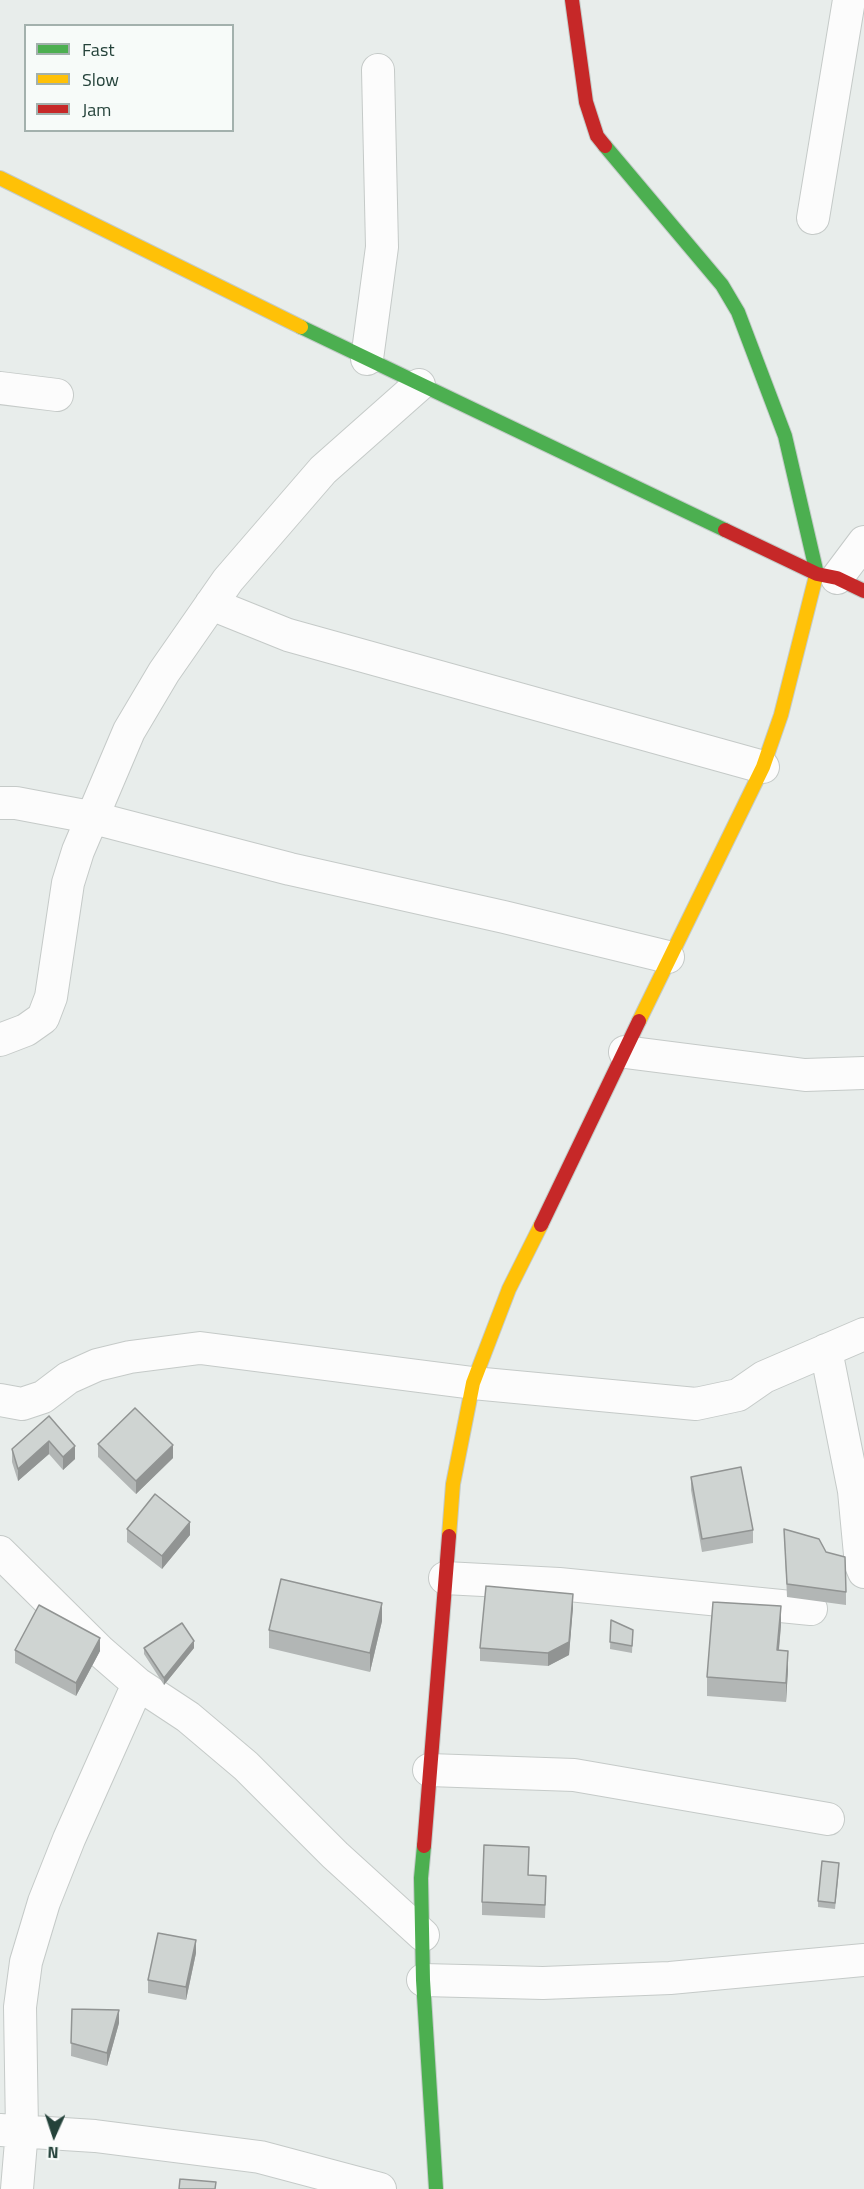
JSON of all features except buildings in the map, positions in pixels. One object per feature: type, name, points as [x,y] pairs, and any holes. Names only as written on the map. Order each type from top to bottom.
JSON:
[{"type":"street","points":[[572,0],[586,102],[597,136],[722,285],[738,312],[839,581]]},
{"type":"street","points":[[813,218],[849,0]]},
{"type":"street","points":[[367,359],[382,247],[378,70]]},
{"type":"street","points":[[0,178],[419,385],[839,581]]},
{"type":"street","points":[[0,1040],[26,1030],[43,1018],[51,997],[68,884],[90,817],[129,731],[164,672],[228,580],[323,470],[419,385]]},
{"type":"street","points":[[0,388],[57,395]]},
{"type":"street","points":[[436,2189],[423,1980],[421,1878],[453,1484],[473,1383],[509,1289],[625,1052],[668,957],[763,767],[781,715],[839,581],[864,542]]},
{"type":"street","points":[[211,604],[288,635],[763,767]]},
{"type":"street","points":[[0,803],[16,803],[90,817],[290,869],[668,957]]},
{"type":"street","points":[[625,1052],[805,1075],[864,1073]]},
{"type":"street","points":[[0,1400],[22,1404],[43,1397],[68,1378],[97,1365],[130,1357],[200,1348],[473,1383],[696,1404],[738,1395],[764,1377],[864,1334]]},
{"type":"street","points":[[825,1350],[854,1491],[861,1565],[864,1572]]},
{"type":"street","points":[[0,1552],[138,1684],[188,1717],[246,1766],[335,1855],[423,1935]]},
{"type":"street","points":[[445,1578],[559,1584],[811,1609]]},
{"type":"street","points":[[17,2189],[11,2130],[20,2007],[26,1962],[44,1902],[69,1839],[138,1684]]},
{"type":"street","points":[[429,1770],[574,1775],[828,1819]]},
{"type":"street","points":[[423,1980],[543,1983],[670,1978],[864,1960]]},
{"type":"street","points":[[11,2130],[95,2136],[260,2157],[380,2189]]},
{"type":"traffic: fast","points":[[605,146],[722,285],[738,312],[785,436],[817,574],[815,580]]},
{"type":"traffic: fast","points":[[301,327],[725,530]]},
{"type":"traffic: fast","points":[[424,1846],[421,1878],[423,1980],[436,2189]]},
{"type":"traffic: slow","points":[[0,178],[301,327]]},
{"type":"traffic: slow","points":[[639,1021],[763,767],[781,715],[815,580]]},
{"type":"traffic: slow","points":[[449,1536],[453,1484],[473,1383],[509,1289],[541,1225]]},
{"type":"traffic: jam","points":[[572,0],[586,102],[597,136],[605,146]]},
{"type":"traffic: jam","points":[[725,530],[817,574],[837,578],[864,591]]},
{"type":"traffic: jam","points":[[541,1225],[639,1021]]},
{"type":"traffic: jam","points":[[424,1846],[449,1536]]}]
